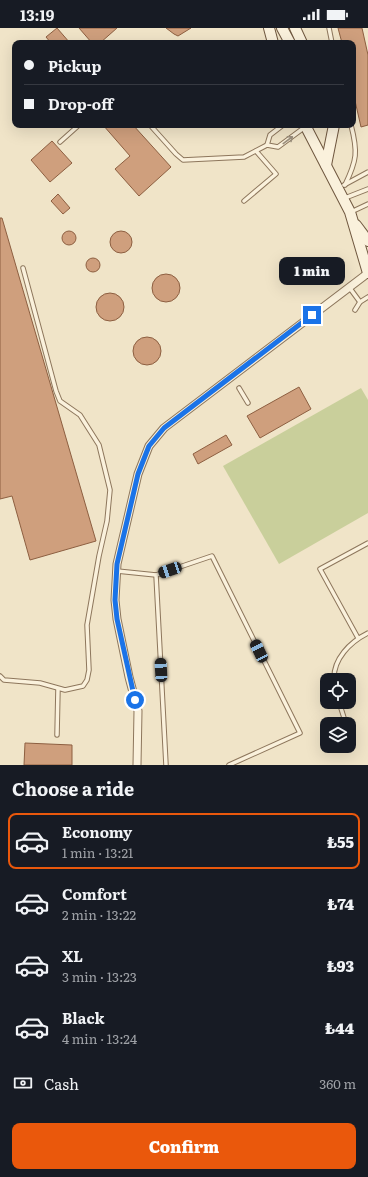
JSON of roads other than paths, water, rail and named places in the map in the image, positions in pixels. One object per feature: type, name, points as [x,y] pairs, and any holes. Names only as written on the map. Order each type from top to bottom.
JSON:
[{"type":"street","points":[[269,28],[272,40]]},
{"type":"street","points":[[282,28],[288,40]]},
{"type":"street","points":[[296,28],[301,40]]},
{"type":"street","points":[[137,765],[138,711],[129,677],[117,619],[115,600],[120,550],[138,474],[149,446],[164,428],[368,273],[351,216],[343,199],[341,186],[326,165],[307,128]]},
{"type":"street","points":[[326,165],[333,128]]},
{"type":"street","points":[[351,216],[368,241]]},
{"type":"lane","points":[[329,28],[331,40]]},
{"type":"lane","points":[[60,142],[76,128]]},
{"type":"lane","points":[[153,128],[183,160],[244,157],[267,145],[278,147],[303,128]]},
{"type":"lane","points":[[267,145],[270,135],[279,128]]},
{"type":"lane","points":[[341,186],[355,161],[356,146],[352,128]]},
{"type":"lane","points":[[244,201],[276,174],[256,151]]},
{"type":"lane","points":[[341,186],[368,172]]},
{"type":"lane","points":[[343,199],[368,189]]},
{"type":"lane","points":[[351,216],[368,204]]},
{"type":"lane","points":[[0,676],[4,680],[40,682],[65,690],[83,686],[87,680],[89,670],[87,625],[99,556],[107,521],[110,490],[99,445],[80,415],[60,401],[56,391],[23,268]]},
{"type":"lane","points":[[349,287],[360,302]]},
{"type":"lane","points":[[355,310],[360,302],[368,297]]},
{"type":"lane","points":[[239,388],[248,403]]},
{"type":"lane","points":[[358,638],[320,569],[368,543]]},
{"type":"lane","points":[[117,571],[156,575],[212,556],[300,733],[229,765]]},
{"type":"lane","points":[[156,575],[166,765]]},
{"type":"lane","points":[[334,673],[334,670],[344,652],[358,638],[368,633]]},
{"type":"lane","points":[[57,735],[58,689]]}]
